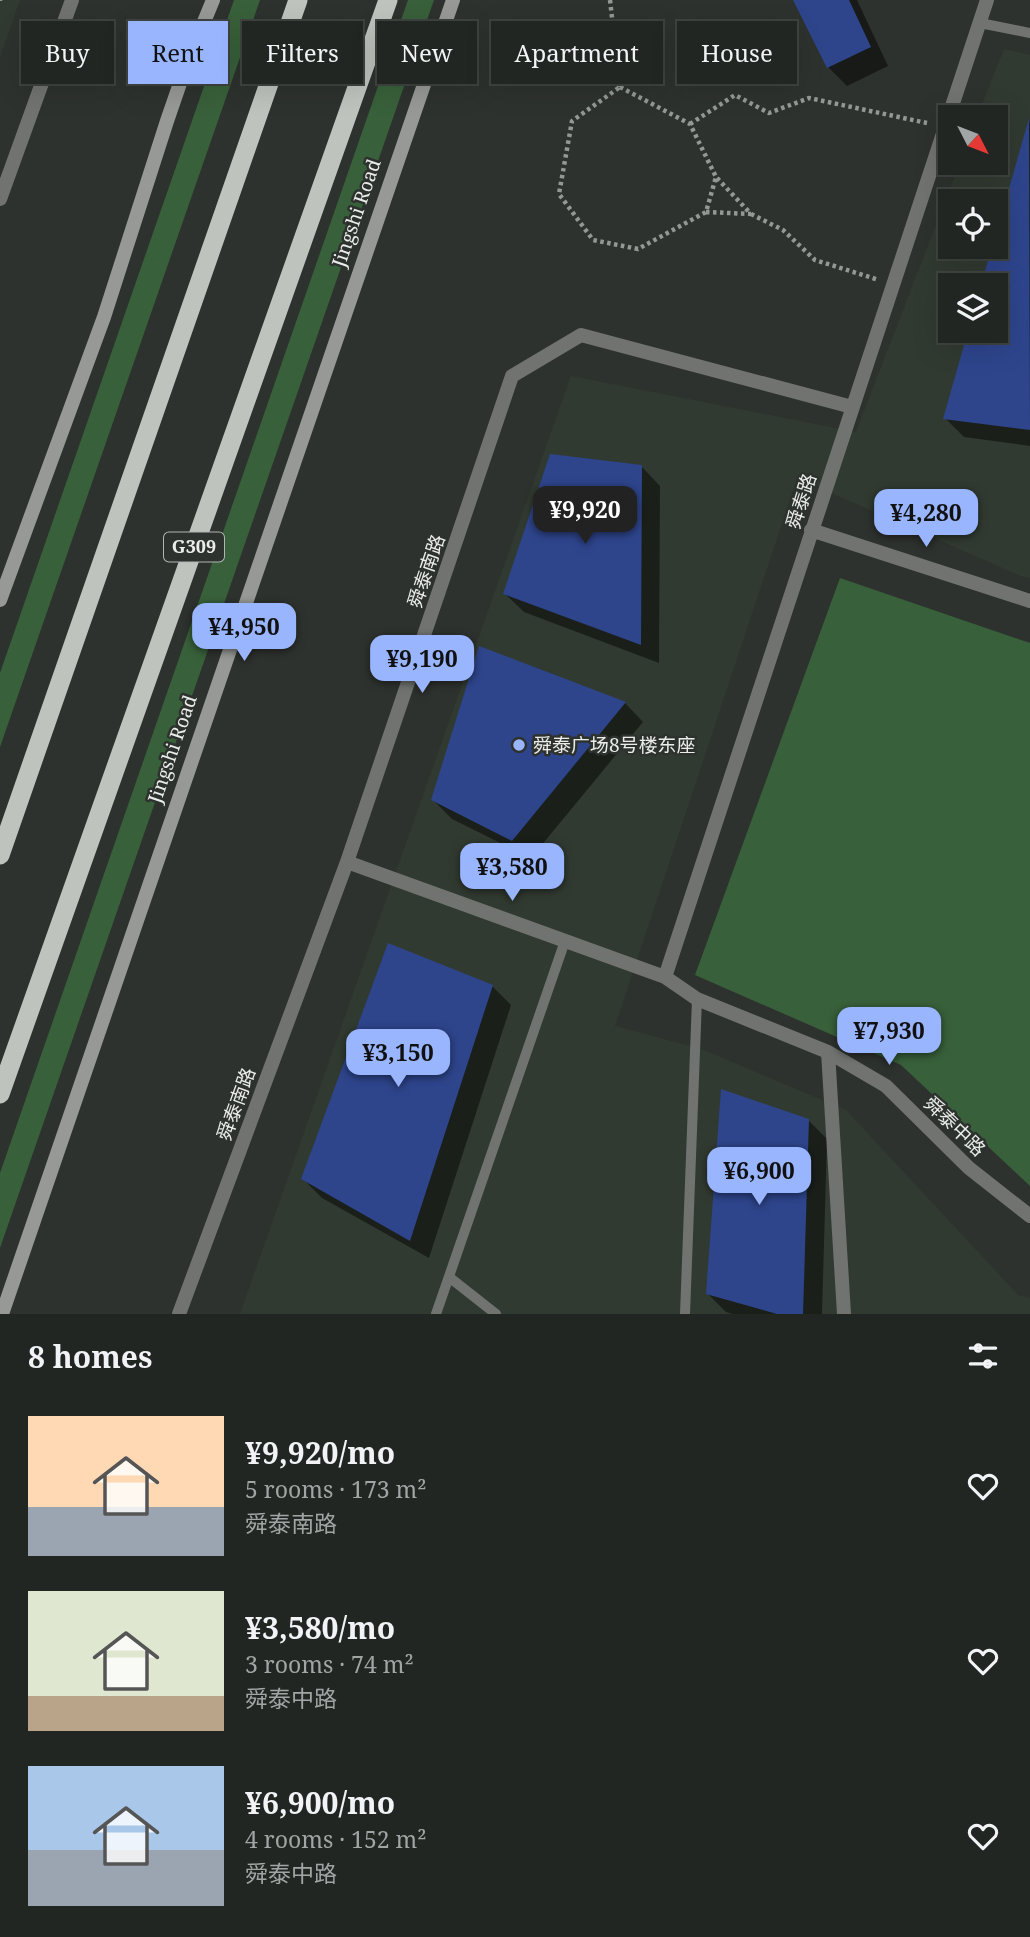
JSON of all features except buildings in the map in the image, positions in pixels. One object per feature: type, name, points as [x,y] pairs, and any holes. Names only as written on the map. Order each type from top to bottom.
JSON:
[{"type":"highway","points":[[0,855],[298,0]]},
{"type":"highway","name":"G309","points":[[0,1094],[388,0]]},
{"type":"main road","points":[[0,600],[104,317],[187,63],[213,0]]},
{"type":"main road","name":"Jingshi Road","points":[[2,1314],[453,0]]},
{"type":"street","points":[[0,200],[72,0]]},
{"type":"street","name":"舜泰路","points":[[952,105],[987,0]]},
{"type":"street","name":"舜泰路","points":[[665,977],[938,148]]},
{"type":"street","name":"舜泰南路","points":[[179,1314],[347,862],[512,376],[582,335],[852,407]]},
{"type":"street","points":[[811,530],[1030,601]]},
{"type":"street","points":[[347,862],[665,977],[698,999]]},
{"type":"street","name":"舜泰中路","points":[[698,999],[828,1052],[886,1086],[968,1168],[1030,1216]]},
{"type":"street","points":[[828,1052],[844,1314]]},
{"type":"lane","points":[[980,23],[1030,33]]},
{"type":"lane","points":[[436,1314],[565,941]]},
{"type":"lane","points":[[685,1314],[698,999]]},
{"type":"lane","points":[[449,1277],[496,1314]]},
{"type":"path","points":[[610,0],[620,87]]},
{"type":"path","points":[[620,87],[690,124],[716,177],[751,214],[783,229],[815,260],[893,284]]},
{"type":"path","points":[[620,87],[572,121],[559,194],[593,240],[638,249],[706,212],[751,214]]},
{"type":"path","points":[[690,124],[734,95],[769,113],[809,98],[938,126]]},
{"type":"path","points":[[706,212],[716,177]]},
{"type":"shaded area","points":[[0,0],[20,0],[0,57]]},
{"type":"shaded area","points":[[1004,49],[1030,55],[1030,578],[797,478],[615,1026],[701,1049],[846,1110],[1018,1295],[1030,1298],[1030,1314],[240,1314],[571,376],[856,432],[938,220],[938,259],[1008,259],[1008,189],[950,189],[955,175],[1008,175],[1008,105],[982,105]]},
{"type":"green space","points":[[234,0],[260,0],[253,21],[242,21],[242,52],[0,747],[0,673],[205,84],[228,84],[227,21]]},
{"type":"green space","points":[[408,0],[434,0],[427,21],[401,21]]},
{"type":"green space","points":[[379,84],[405,84],[0,1248],[0,1173]]},
{"type":"green space","points":[[840,578],[1030,643],[1030,1186],[901,1065],[695,975]]},
{"type":"place","name":"舜泰广场8号楼东座","points":[[519,745]]}]
